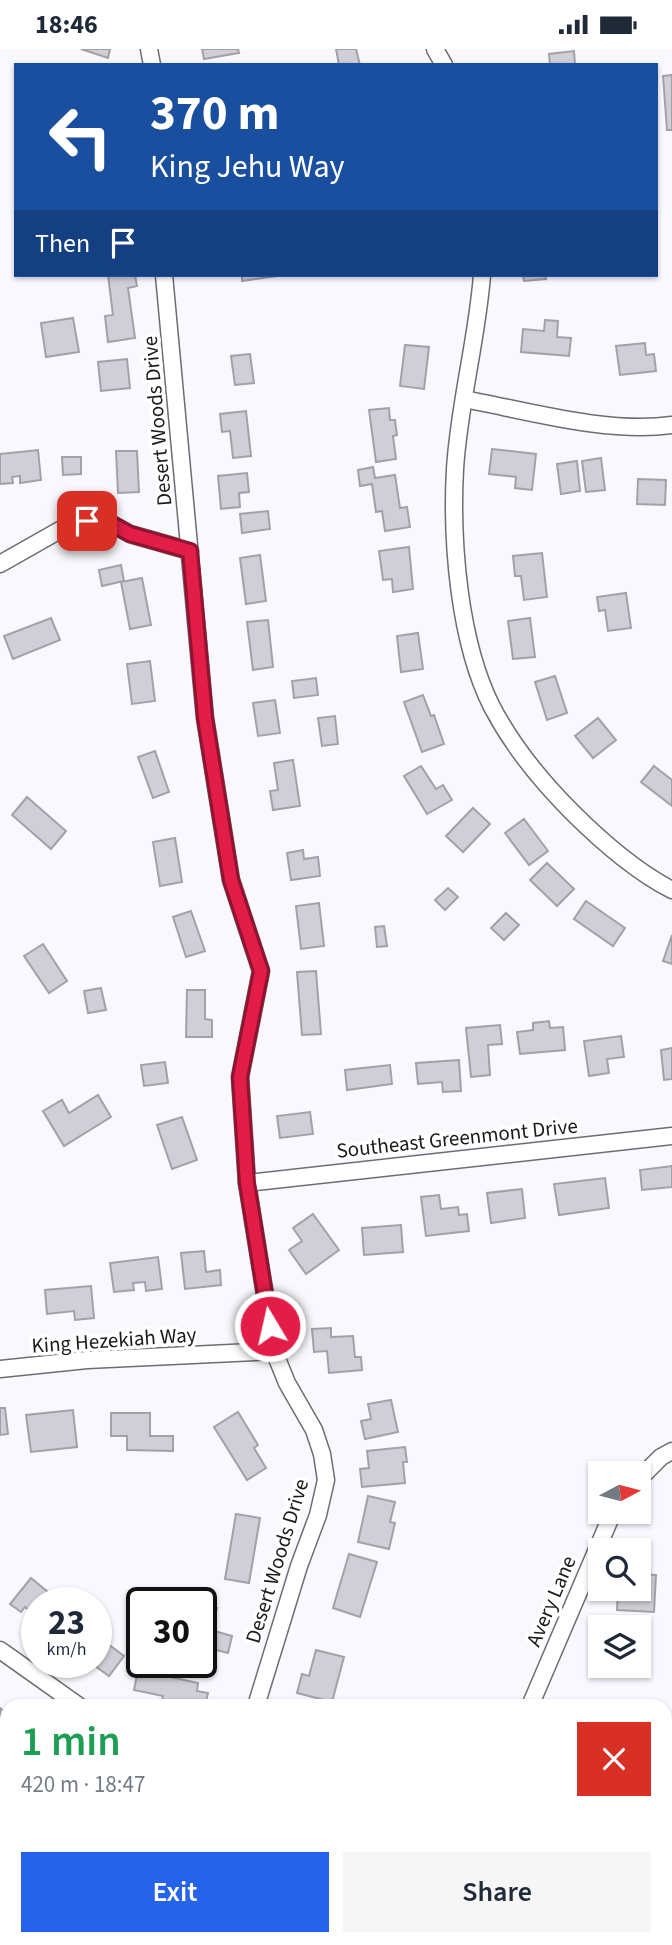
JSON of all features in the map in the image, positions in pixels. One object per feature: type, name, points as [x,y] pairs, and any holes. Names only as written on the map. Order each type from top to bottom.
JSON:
[{"type":"street","name":"Desert Woods Drive","points":[[164,277],[205,718],[231,880],[261,971],[240,1077],[247,1183],[274,1351],[287,1383],[314,1430],[322,1454],[326,1480],[258,1699]]},
{"type":"street","points":[[482,277],[455,466],[459,580],[470,643],[483,687],[516,748],[559,799],[612,849],[641,872],[672,890]]},
{"type":"street","points":[[464,399],[615,426],[639,428],[672,425]]},
{"type":"street","points":[[0,564],[67,526],[87,521],[110,523],[130,534],[190,551]]},
{"type":"street","name":"Southeast Greenmont Drive","points":[[247,1183],[672,1136]]},
{"type":"street","name":"King Hezekiah Way","points":[[0,1369],[87,1360],[274,1351]]},
{"type":"street","points":[[651,1467],[672,1451]]},
{"type":"street","name":"Avery Lane","points":[[533,1699],[608,1524]]},
{"type":"street","points":[[0,1650],[69,1699]]},
{"type":"building","points":[[81,49],[110,49],[108,58]]},
{"type":"building","points":[[202,49],[238,49],[239,53],[204,59]]},
{"type":"building","points":[[336,49],[356,49],[360,63],[339,63]]},
{"type":"building","points":[[574,51],[575,63],[550,63],[549,54]]},
{"type":"building","points":[[672,75],[672,130],[667,130],[663,76]]},
{"type":"building","points":[[108,277],[135,277],[137,286],[128,288],[135,338],[108,342],[105,316],[113,315]]},
{"type":"building","points":[[242,277],[271,277],[242,281]]},
{"type":"building","points":[[523,277],[546,279],[524,281]]},
{"type":"building","points":[[73,318],[79,352],[46,357],[41,323]]},
{"type":"building","points":[[545,320],[558,321],[557,337],[571,338],[569,356],[521,352],[523,329],[544,331]]},
{"type":"building","points":[[645,343],[646,355],[654,354],[656,371],[620,375],[616,346]]},
{"type":"building","points":[[405,345],[429,347],[424,389],[400,386]]},
{"type":"building","points":[[250,354],[254,383],[235,385],[231,356]]},
{"type":"building","points":[[127,359],[130,388],[101,391],[98,362]]},
{"type":"building","points":[[389,408],[390,420],[395,420],[397,435],[393,436],[396,459],[376,462],[369,410]]},
{"type":"building","points":[[246,411],[251,456],[233,458],[230,431],[222,432],[220,414]]},
{"type":"building","points":[[492,449],[536,454],[532,490],[515,488],[516,477],[489,474]]},
{"type":"building","points":[[38,450],[41,480],[20,483],[20,476],[12,477],[13,483],[0,484],[0,454]]},
{"type":"building","points":[[116,451],[137,451],[139,492],[118,493]]},
{"type":"building","points":[[62,457],[81,457],[81,474],[63,475]]},
{"type":"building","points":[[601,458],[605,490],[586,492],[582,461]]},
{"type":"building","points":[[577,461],[580,491],[561,494],[557,464]]},
{"type":"building","points":[[373,467],[375,478],[395,475],[400,508],[407,507],[410,527],[385,531],[382,511],[376,512],[372,484],[360,486],[358,470]]},
{"type":"building","points":[[247,473],[249,492],[239,493],[240,507],[221,509],[218,476]]},
{"type":"building","points":[[638,479],[666,480],[665,505],[637,504]]},
{"type":"building","points":[[268,511],[270,529],[242,533],[240,514]]},
{"type":"building","points":[[409,547],[413,589],[393,592],[392,579],[383,580],[379,551]]},
{"type":"building","points":[[542,553],[547,597],[524,600],[521,576],[515,576],[513,556]]},
{"type":"building","points":[[260,555],[266,601],[246,604],[240,558]]},
{"type":"building","points":[[121,565],[124,581],[102,586],[99,570]]},
{"type":"building","points":[[142,578],[151,625],[130,629],[121,582]]},
{"type":"building","points":[[626,593],[631,628],[608,631],[605,610],[599,611],[597,597]]},
{"type":"building","points":[[51,618],[60,640],[13,659],[4,636]]},
{"type":"building","points":[[530,618],[535,657],[513,659],[508,621]]},
{"type":"building","points":[[268,620],[273,667],[253,670],[247,622]]},
{"type":"building","points":[[418,633],[423,669],[401,672],[397,636]]},
{"type":"building","points":[[150,661],[155,701],[132,704],[127,664]]},
{"type":"building","points":[[555,676],[567,713],[547,720],[535,682]]},
{"type":"building","points":[[316,678],[318,695],[294,698],[292,681]]},
{"type":"building","points":[[423,695],[431,716],[434,715],[444,744],[422,752],[404,702]]},
{"type":"building","points":[[275,700],[280,733],[258,736],[253,703]]},
{"type":"building","points":[[335,716],[338,744],[322,746],[318,718]]},
{"type":"building","points":[[598,718],[616,740],[593,758],[575,736]]},
{"type":"building","points":[[155,751],[169,792],[153,798],[138,757]]},
{"type":"building","points":[[293,760],[300,806],[273,810],[270,791],[278,790],[274,763]]},
{"type":"building","points":[[421,766],[436,789],[443,785],[452,800],[427,814],[404,776]]},
{"type":"building","points":[[654,766],[672,780],[672,806],[641,782]]},
{"type":"building","points":[[27,797],[66,831],[51,849],[12,815]]},
{"type":"building","points":[[473,808],[490,824],[463,852],[446,836]]},
{"type":"building","points":[[524,819],[548,851],[529,865],[505,833]]},
{"type":"building","points":[[175,838],[182,882],[160,886],[153,842]]},
{"type":"building","points":[[303,850],[304,859],[318,857],[320,876],[291,880],[287,853]]},
{"type":"building","points":[[547,863],[574,889],[557,906],[530,880]]},
{"type":"building","points":[[448,888],[458,897],[445,910],[435,900]]},
{"type":"building","points":[[586,901],[625,928],[613,946],[574,919]]},
{"type":"building","points":[[319,903],[324,946],[301,949],[296,906]]},
{"type":"building","points":[[191,911],[205,951],[186,957],[173,917]]},
{"type":"building","points":[[506,913],[519,925],[504,940],[491,928]]},
{"type":"building","points":[[384,926],[387,946],[377,947],[375,927]]},
{"type":"building","points":[[672,935],[672,964],[663,961]]},
{"type":"building","points":[[43,944],[67,981],[49,993],[24,956]]},
{"type":"building","points":[[316,971],[321,1034],[302,1035],[297,972]]},
{"type":"building","points":[[101,988],[106,1010],[88,1013],[84,991]]},
{"type":"building","points":[[187,990],[205,990],[205,1019],[212,1020],[212,1037],[186,1037]]},
{"type":"building","points":[[549,1021],[550,1028],[563,1027],[565,1050],[520,1054],[517,1032],[533,1030],[533,1023]]},
{"type":"building","points":[[500,1025],[502,1044],[488,1045],[490,1075],[471,1077],[466,1028]]},
{"type":"building","points":[[621,1036],[624,1057],[607,1059],[609,1073],[589,1076],[584,1041]]},
{"type":"building","points":[[672,1048],[672,1079],[664,1080],[661,1050]]},
{"type":"building","points":[[459,1060],[461,1091],[443,1092],[442,1082],[418,1084],[416,1063]]},
{"type":"building","points":[[165,1062],[168,1083],[144,1086],[141,1065]]},
{"type":"building","points":[[390,1065],[392,1084],[347,1090],[345,1070]]},
{"type":"building","points":[[98,1095],[111,1117],[64,1146],[43,1111],[62,1100],[69,1113]]},
{"type":"building","points":[[310,1112],[313,1134],[280,1138],[277,1116]]},
{"type":"building","points":[[182,1117],[197,1160],[172,1169],[157,1125]]},
{"type":"building","points":[[672,1166],[672,1187],[642,1190],[640,1170]]},
{"type":"building","points":[[605,1178],[609,1208],[559,1215],[554,1184]]},
{"type":"building","points":[[522,1189],[525,1218],[491,1223],[487,1193]]},
{"type":"building","points":[[439,1195],[441,1209],[458,1207],[459,1215],[467,1214],[469,1231],[426,1236],[421,1197]]},
{"type":"building","points":[[313,1214],[339,1250],[306,1274],[289,1250],[302,1241],[293,1228]]},
{"type":"building","points":[[401,1225],[403,1252],[364,1255],[362,1228]]},
{"type":"building","points":[[204,1251],[206,1272],[220,1270],[221,1285],[185,1289],[181,1253]]},
{"type":"building","points":[[158,1257],[162,1289],[146,1291],[145,1282],[133,1283],[134,1290],[114,1292],[110,1263]]},
{"type":"building","points":[[91,1286],[94,1318],[75,1320],[74,1311],[47,1314],[45,1290]]},
{"type":"building","points":[[331,1328],[331,1337],[353,1336],[355,1357],[361,1357],[362,1370],[329,1373],[327,1351],[314,1352],[312,1329]]},
{"type":"building","points":[[391,1400],[398,1432],[365,1439],[361,1421],[371,1419],[368,1404]]},
{"type":"building","points":[[0,1408],[5,1408],[8,1434],[0,1435]]},
{"type":"building","points":[[73,1410],[77,1447],[31,1452],[26,1415]]},
{"type":"building","points":[[238,1412],[258,1445],[254,1448],[266,1468],[247,1480],[214,1427]]},
{"type":"building","points":[[111,1413],[150,1413],[150,1436],[173,1436],[173,1451],[127,1450],[127,1436],[111,1436]]},
{"type":"building","points":[[405,1447],[405,1483],[362,1487],[360,1469],[369,1468],[367,1451]]},
{"type":"building","points":[[368,1496],[395,1502],[390,1522],[395,1523],[389,1549],[358,1542]]},
{"type":"building","points":[[236,1514],[260,1518],[249,1583],[225,1579]]},
{"type":"building","points":[[349,1554],[377,1562],[360,1617],[333,1608]]},
{"type":"building","points":[[651,1575],[656,1575],[654,1612],[617,1610],[617,1601],[651,1601]]},
{"type":"building","points":[[31,1578],[42,1587],[24,1587]]},
{"type":"building","points":[[21,1590],[21,1612],[10,1604]]},
{"type":"building","points":[[217,1632],[232,1636],[228,1653],[217,1650]]},
{"type":"building","points":[[112,1647],[124,1656],[112,1672]]},
{"type":"building","points":[[316,1650],[344,1657],[333,1699],[297,1693],[302,1674],[309,1676]]},
{"type":"building","points":[[136,1678],[175,1678],[198,1683],[197,1691],[208,1693],[207,1699],[162,1699],[163,1696],[134,1690]]},
{"type":"route","points":[[87,521],[110,523],[130,534],[190,551],[205,718],[231,880],[261,971],[240,1077],[247,1183],[270,1326]]}]
